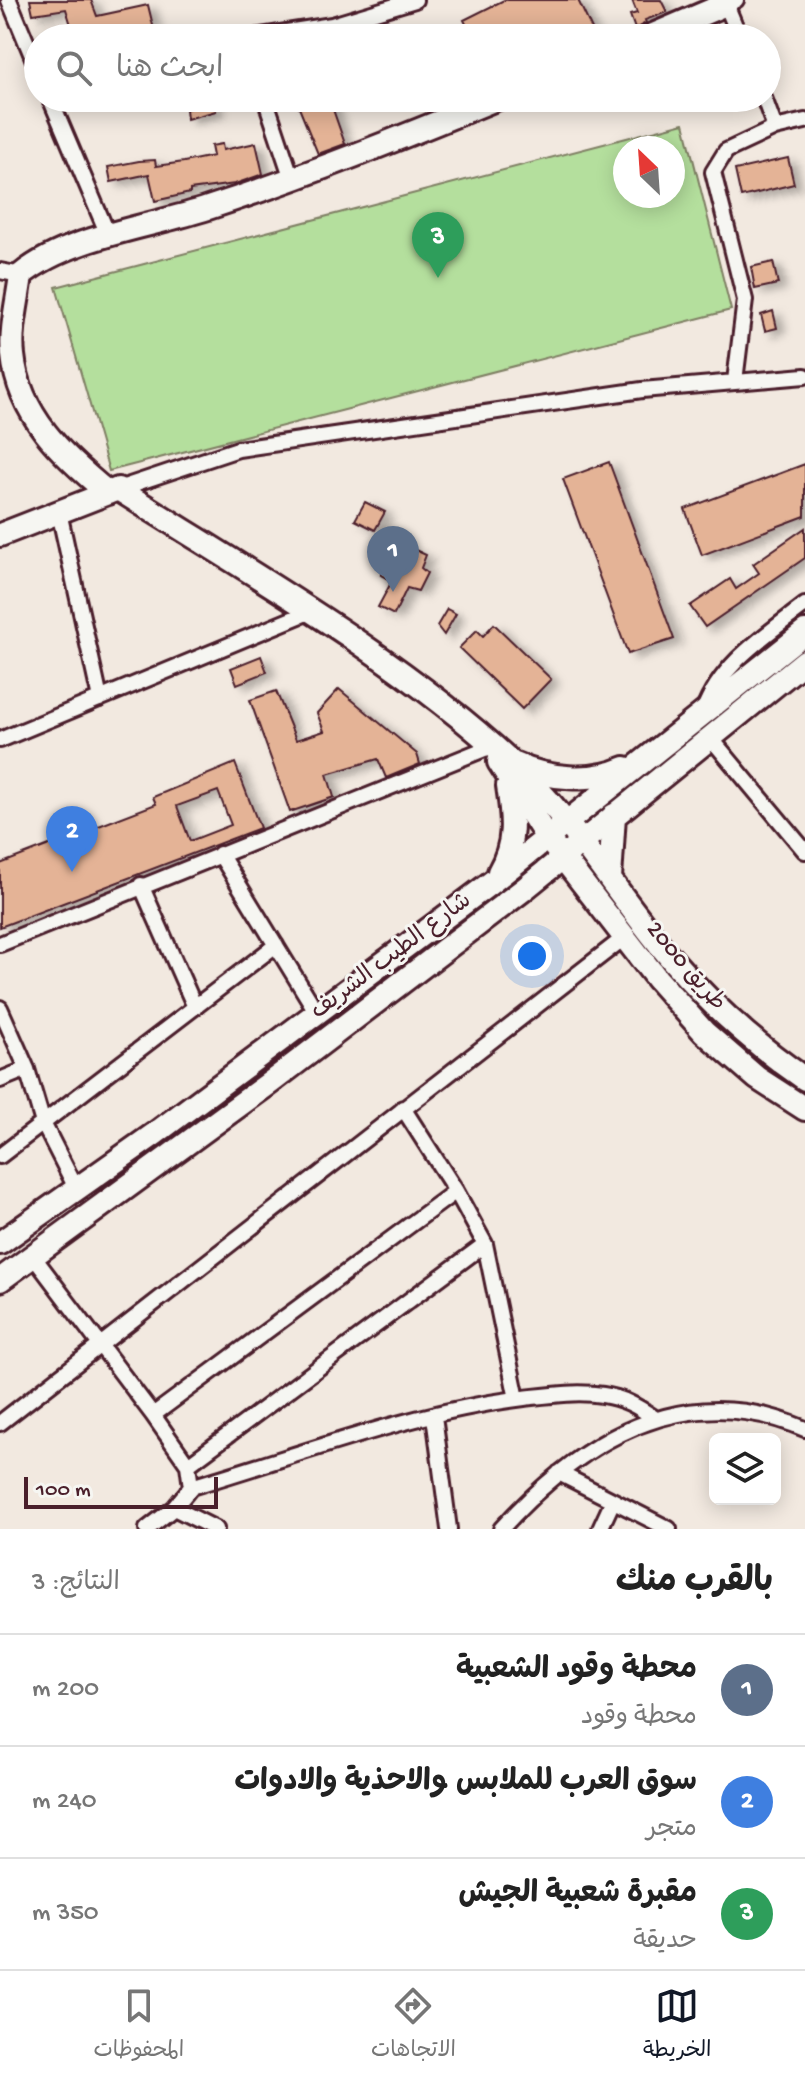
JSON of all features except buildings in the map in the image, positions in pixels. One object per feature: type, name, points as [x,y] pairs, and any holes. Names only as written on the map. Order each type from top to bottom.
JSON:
[{"type":"main road","points":[[677,24],[729,1]]},
{"type":"main road","points":[[462,112],[292,179],[67,249],[10,273],[12,352],[19,390],[38,427],[113,491],[309,612],[456,712],[564,821],[676,964],[731,1020],[805,1079]]},
{"type":"main road","points":[[0,535],[113,491]]},
{"type":"main road","name":"شارع الطيب الشريف","points":[[0,1243],[156,1133],[492,882],[637,762],[805,632]]},
{"type":"main road","name":"شارع الطيب الشريف","points":[[0,1280],[271,1082],[523,890],[805,661]]},
{"type":"main road","points":[[501,758],[532,772],[579,776],[607,774],[637,762]]},
{"type":"main road","points":[[492,882],[506,861],[514,831],[501,758]]},
{"type":"main road","name":"طريق 2000","points":[[501,758],[562,858],[704,1032],[757,1078],[805,1109]]},
{"type":"main road","points":[[610,878],[614,815]]},
{"type":"main road","points":[[523,890],[559,884],[577,888],[605,911]]},
{"type":"street","points":[[9,0],[24,36]]},
{"type":"street","points":[[335,24],[415,0]]},
{"type":"street","points":[[729,1],[736,24]]},
{"type":"street","points":[[56,112],[109,237]]},
{"type":"street","points":[[270,112],[292,179]]},
{"type":"street","points":[[769,112],[775,128]]},
{"type":"street","points":[[735,381],[745,300],[713,172],[726,151],[775,128],[805,121]]},
{"type":"street","points":[[113,491],[238,449],[443,417],[735,381],[805,376]]},
{"type":"street","points":[[59,512],[100,699]]},
{"type":"street","points":[[702,714],[711,689],[724,672],[805,605]]},
{"type":"street","points":[[0,740],[309,612]]},
{"type":"street","points":[[710,737],[805,851]]},
{"type":"street","points":[[0,944],[220,854],[501,758]]},
{"type":"street","points":[[220,854],[316,1011]]},
{"type":"street","points":[[141,885],[194,1005]]},
{"type":"street","points":[[0,1423],[625,937]]},
{"type":"street","points":[[0,1156],[276,945]]},
{"type":"street","points":[[0,1008],[27,1069],[43,1123],[76,1188]]},
{"type":"street","points":[[0,1080],[27,1069]]},
{"type":"street","points":[[403,1108],[456,1191],[485,1244],[517,1399]]},
{"type":"street","points":[[153,1415],[456,1191]]},
{"type":"street","points":[[188,1465],[485,1244]]},
{"type":"street","points":[[33,1256],[188,1465],[191,1487]]},
{"type":"street","points":[[147,1529],[174,1508],[191,1487],[434,1416],[517,1399],[564,1394],[603,1395],[631,1402],[653,1417]]},
{"type":"street","points":[[501,1529],[559,1473],[653,1417],[717,1408],[752,1411],[805,1429]]},
{"type":"street","points":[[434,1416],[449,1529]]},
{"type":"street","points":[[559,1473],[612,1503],[669,1529]]},
{"type":"street","points":[[600,1529],[612,1503]]},
{"type":"street","points":[[174,1508],[216,1529]]},
{"type":"green space","points":[[684,123],[731,310],[109,471],[56,287],[613,142],[613,208],[685,208],[685,136],[634,136]]},
{"type":"place","name":"مقبرة شعبية الجيش","points":[[438,278]]},
{"type":"place","name":"محطة وقود الشعبية","points":[[393,592]]},
{"type":"place","name":"سوق العرب للملابس والاحذية والادوات","points":[[72,872]]}]
